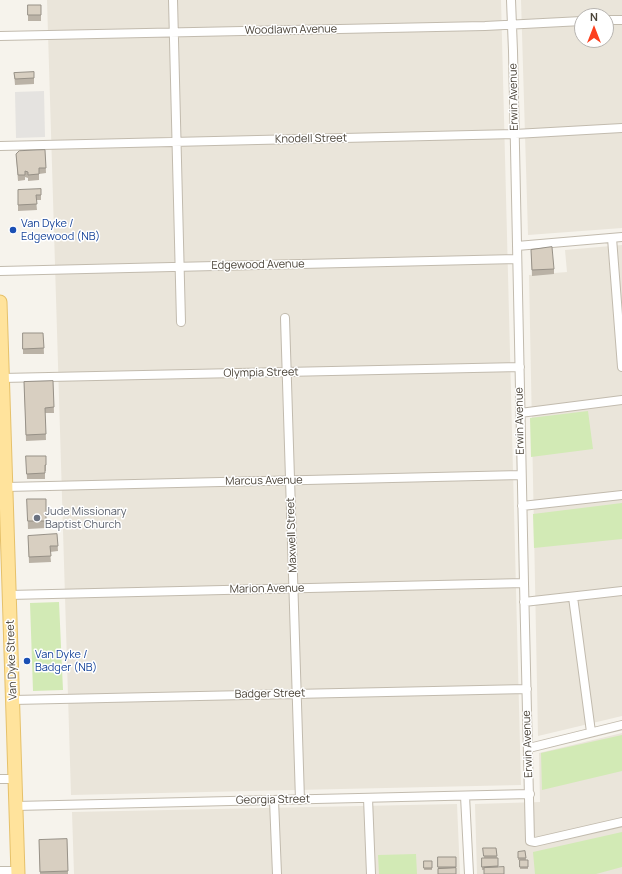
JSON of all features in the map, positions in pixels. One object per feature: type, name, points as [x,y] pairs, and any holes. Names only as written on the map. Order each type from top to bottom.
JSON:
[{"type":"main road","name":"Van Dyke Street","points":[[0,302],[2,430],[6,487],[4,525],[10,595],[18,872]]},
{"type":"street","points":[[173,0],[181,322]]},
{"type":"street","name":"Erwin Avenue","points":[[511,0],[530,841],[535,842],[622,822]]},
{"type":"street","name":"Woodlawn Avenue","points":[[0,36],[512,25],[574,21]]},
{"type":"street","name":"Knodell Street","points":[[0,146],[515,134],[622,128]]},
{"type":"street","points":[[517,246],[622,237]]},
{"type":"street","points":[[612,238],[622,367]]},
{"type":"street","name":"Edgewood Avenue","points":[[0,271],[517,259]]},
{"type":"street","name":"Maxwell Street","points":[[285,318],[300,800]]},
{"type":"street","name":"Olympia Street","points":[[2,378],[520,367]]},
{"type":"street","points":[[520,413],[622,400]]},
{"type":"street","name":"Marcus Avenue","points":[[6,487],[522,475]]},
{"type":"street","points":[[522,506],[622,495]]},
{"type":"street","name":"Marion Avenue","points":[[10,595],[524,584]]},
{"type":"street","points":[[524,602],[622,591]]},
{"type":"street","points":[[573,597],[591,732]]},
{"type":"street","name":"Badger Street","points":[[13,700],[527,689]]},
{"type":"street","points":[[529,748],[622,725]]},
{"type":"street","points":[[0,779],[15,779]]},
{"type":"street","name":"Georgia Street","points":[[16,806],[530,794]]},
{"type":"street","points":[[465,796],[469,874]]},
{"type":"street","points":[[368,798],[370,874]]},
{"type":"street","points":[[274,800],[277,874]]},
{"type":"street","points":[[0,871],[18,872]]},
{"type":"shaded area","points":[[47,0],[501,0],[521,785],[71,795]]},
{"type":"shaded area","points":[[521,0],[622,0],[622,228],[528,235]]},
{"type":"shaded area","points":[[44,91],[45,137],[16,138],[15,92]]},
{"type":"shaded area","points":[[622,245],[622,716],[538,736],[529,275],[567,272],[565,250]]},
{"type":"shaded area","points":[[622,733],[622,874],[477,874],[475,804],[540,802],[539,753]]},
{"type":"shaded area","points":[[457,804],[460,874],[74,874],[72,812]]},
{"type":"green space","points":[[588,411],[593,449],[531,457],[530,418]]},
{"type":"green space","points":[[622,503],[622,539],[534,548],[533,514]]},
{"type":"green space","points":[[59,602],[63,690],[33,691],[30,603]]},
{"type":"green space","points":[[622,735],[622,771],[542,790],[541,753]]},
{"type":"green space","points":[[622,832],[622,867],[596,874],[535,874],[533,852]]},
{"type":"green space","points":[[416,854],[417,874],[379,874],[378,855]]},
{"type":"building","points":[[28,5],[41,5],[41,15],[28,15]]},
{"type":"building","points":[[34,72],[34,78],[15,79],[14,73]]},
{"type":"building","points":[[45,150],[46,168],[39,168],[39,174],[28,175],[28,172],[25,171],[25,175],[18,175],[16,154],[19,151]]},
{"type":"building","points":[[41,189],[41,195],[36,195],[37,204],[18,205],[18,190]]},
{"type":"building","points":[[552,247],[554,269],[532,270],[531,250]]},
{"type":"building","points":[[23,333],[43,333],[44,348],[23,349]]},
{"type":"building","points":[[53,381],[54,407],[45,408],[46,434],[26,435],[24,382]]},
{"type":"building","points":[[26,456],[46,456],[45,473],[27,474]]},
{"type":"building","name":"Jude Missionary Baptist Church","points":[[27,499],[46,499],[46,521],[28,521]]},
{"type":"building","points":[[57,534],[58,546],[50,546],[51,556],[29,557],[28,536]]},
{"type":"building","points":[[67,839],[68,871],[40,872],[39,840]]},
{"type":"building","points":[[483,848],[496,848],[497,856],[484,856]]},
{"type":"building","points":[[525,851],[526,858],[518,858],[518,852]]},
{"type":"building","points":[[438,857],[456,857],[456,867],[438,867]]},
{"type":"building","points":[[482,858],[498,858],[498,866],[482,867]]},
{"type":"building","points":[[520,860],[528,860],[528,867],[520,867]]},
{"type":"building","points":[[424,861],[432,861],[432,868],[424,868]]},
{"type":"building","points":[[504,867],[504,874],[484,874],[484,868]]},
{"type":"building","points":[[456,868],[456,874],[438,874],[438,869]]},
{"type":"place","name":"Van Dyke / Edgewood (NB)","points":[[13,230]]},
{"type":"place","name":"Jude Missionary Baptist Church","points":[[37,518]]},
{"type":"place","name":"Van Dyke / Badger (NB)","points":[[27,661]]}]
